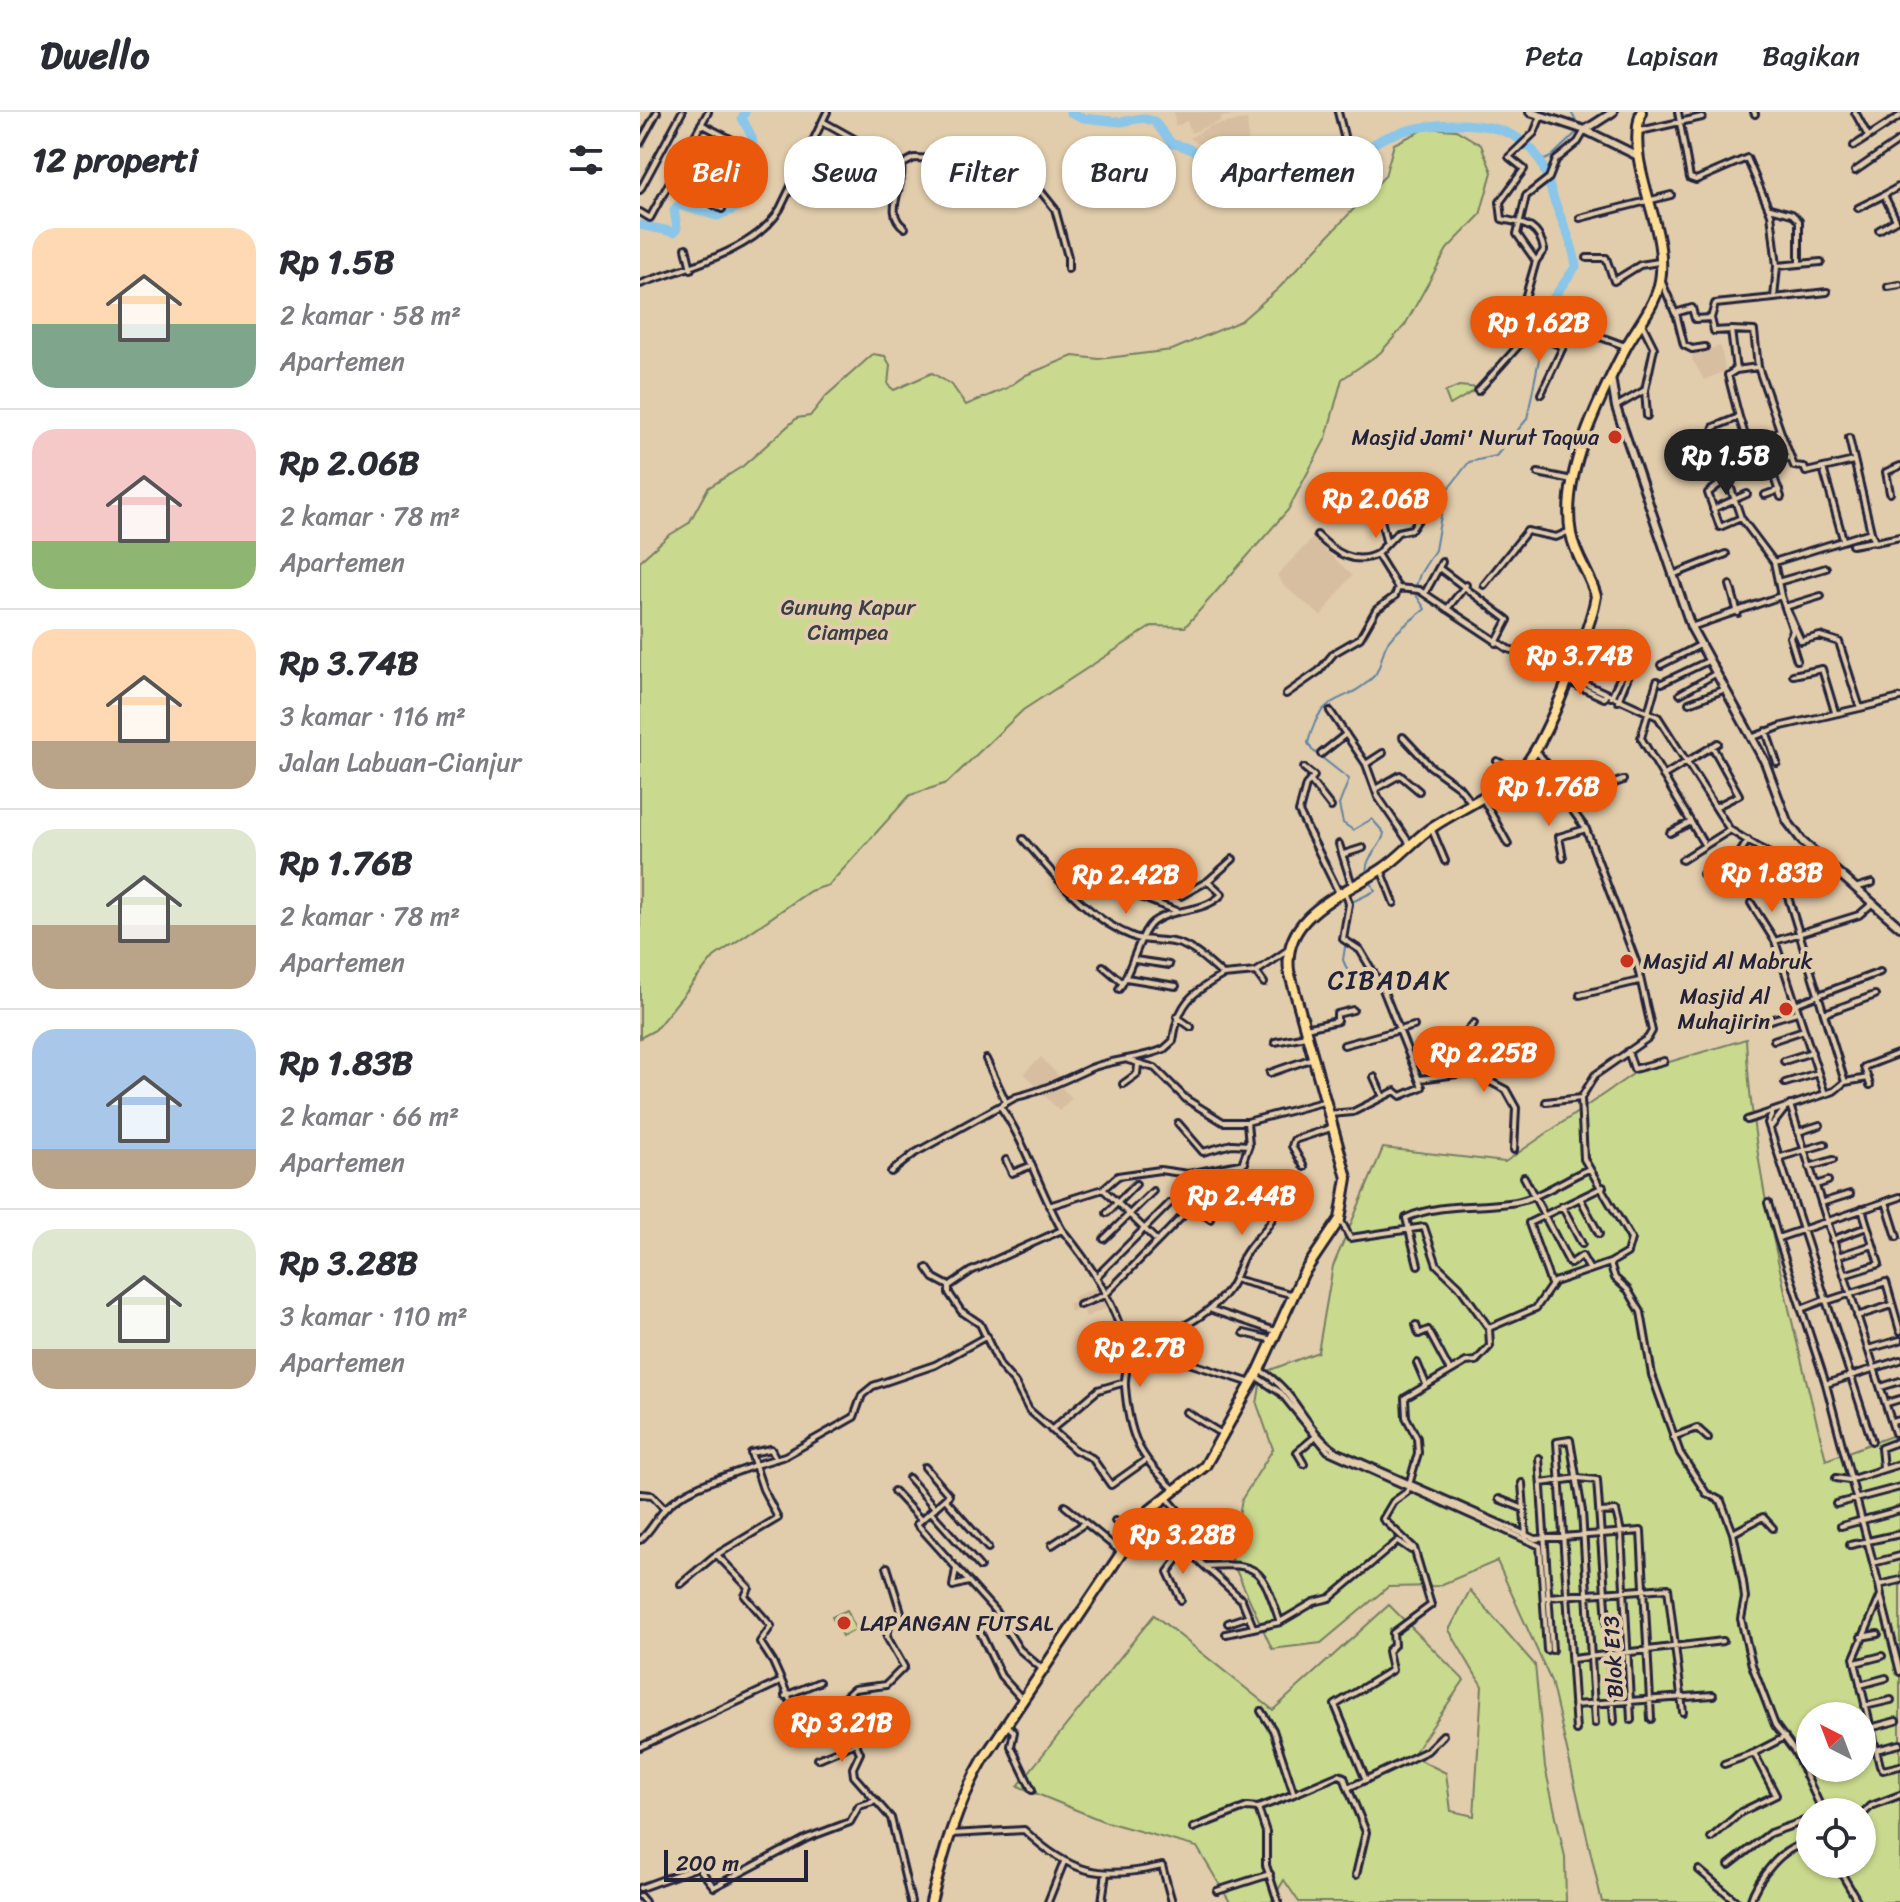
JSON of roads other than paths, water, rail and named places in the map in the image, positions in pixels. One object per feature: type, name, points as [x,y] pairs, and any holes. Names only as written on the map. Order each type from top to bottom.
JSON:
[{"type":"highway","points":[[931,1902],[948,1834],[971,1780],[1150,1510],[1205,1466],[1276,1336],[1315,1254],[1340,1219],[1347,1178],[1289,971],[1290,948],[1316,909],[1381,869],[1431,828],[1518,772],[1536,751],[1566,678],[1596,596],[1570,531],[1574,480],[1587,434],[1611,377],[1656,297],[1661,278],[1651,201],[1638,156],[1641,112]]},
{"type":"main road","points":[[1530,112],[1585,130],[1638,156]]},
{"type":"main road","points":[[1585,130],[1613,112]]},
{"type":"main road","points":[[1611,377],[1616,407],[1691,627],[1765,762],[1791,828],[1900,927]]},
{"type":"street","points":[[640,143],[657,112]]},
{"type":"street","points":[[695,136],[708,112]]},
{"type":"street","points":[[640,284],[691,269],[750,237],[775,218],[827,112]]},
{"type":"street","points":[[1338,112],[1344,136]]},
{"type":"street","points":[[1678,112],[1690,178],[1696,180],[1747,158],[1770,208],[1777,266],[1774,298]]},
{"type":"street","points":[[1855,112],[1868,136]]},
{"type":"street","points":[[640,190],[680,113]]},
{"type":"street","points":[[1541,116],[1528,140],[1509,160],[1524,170],[1500,202],[1502,219],[1533,227],[1541,236],[1544,250],[1536,261],[1516,323],[1530,333],[1563,347]]},
{"type":"street","points":[[1854,146],[1900,116]]},
{"type":"street","points":[[1638,131],[1702,117]]},
{"type":"street","points":[[824,122],[849,136]]},
{"type":"street","points":[[701,124],[724,136]]},
{"type":"street","points":[[1536,261],[1518,237],[1526,196],[1538,183],[1549,178],[1556,160],[1578,142],[1585,130]]},
{"type":"street","points":[[1855,171],[1900,140]]},
{"type":"street","points":[[905,163],[914,158],[1008,162],[1034,183],[1055,209],[1068,257],[1068,269]]},
{"type":"street","points":[[1858,208],[1900,186]]},
{"type":"street","points":[[640,212],[650,218],[664,193]]},
{"type":"street","points":[[1580,218],[1671,195]]},
{"type":"street","points":[[1879,230],[1896,220],[1884,195]]},
{"type":"street","points":[[895,208],[895,218],[905,228]]},
{"type":"street","points":[[1770,208],[1792,214],[1799,221],[1799,264]]},
{"type":"street","points":[[686,248],[691,269]]},
{"type":"street","points":[[1587,258],[1606,258],[1614,281],[1640,265],[1661,261]]},
{"type":"street","points":[[1777,266],[1821,262]]},
{"type":"street","points":[[1661,278],[1676,313],[1684,345],[1692,349],[1705,347]]},
{"type":"street","points":[[1888,287],[1900,285]]},
{"type":"street","points":[[1827,292],[1715,304],[1711,318],[1714,331],[1754,331],[1758,367],[1794,466],[1805,468],[1806,472],[1854,461]]},
{"type":"street","points":[[1676,313],[1692,308],[1696,320],[1711,318]]},
{"type":"street","points":[[1641,322],[1654,348],[1645,390],[1647,416]]},
{"type":"street","points":[[1731,330],[1736,370]]},
{"type":"street","points":[[1541,394],[1568,336],[1577,332],[1626,346]]},
{"type":"street","points":[[1478,391],[1530,333]]},
{"type":"street","points":[[1716,448],[1745,435],[1727,378],[1736,370],[1758,367]]},
{"type":"street","points":[[1616,407],[1645,390]]},
{"type":"street","points":[[1739,417],[1714,427],[1716,448],[1733,499],[1741,518],[1774,562],[1781,596],[1801,641],[1820,636],[1839,642],[1860,708]]},
{"type":"street","points":[[1780,430],[1761,439],[1781,497]]},
{"type":"street","points":[[1849,438],[1874,541]]},
{"type":"street","points":[[1771,466],[1790,457]]},
{"type":"street","points":[[1890,493],[1886,472],[1900,466]]},
{"type":"street","points":[[1823,468],[1843,539]]},
{"type":"street","points":[[1538,473],[1574,480]]},
{"type":"street","points":[[1733,474],[1708,491],[1720,527],[1741,518]]},
{"type":"street","points":[[1317,535],[1337,551],[1353,558],[1377,554],[1386,541],[1400,531],[1410,530],[1425,514],[1438,490]]},
{"type":"street","points":[[1765,495],[1779,490]]},
{"type":"street","points":[[1713,509],[1747,494]]},
{"type":"street","points":[[1411,495],[1425,514]]},
{"type":"street","points":[[1379,511],[1386,541]]},
{"type":"street","points":[[1484,585],[1527,531],[1556,537],[1570,531]]},
{"type":"street","points":[[1774,562],[1871,532]]},
{"type":"street","points":[[1852,545],[1900,537]]},
{"type":"street","points":[[1377,554],[1398,588]]},
{"type":"street","points":[[1675,574],[1726,554]]},
{"type":"street","points":[[1425,593],[1441,565],[1509,622],[1496,643]]},
{"type":"street","points":[[1778,582],[1826,568]]},
{"type":"street","points":[[1447,609],[1466,585]]},
{"type":"street","points":[[1730,585],[1738,613]]},
{"type":"street","points":[[1398,588],[1425,593],[1496,643],[1544,659],[1566,678],[1604,698],[1608,696],[1661,720],[1730,830],[1771,853],[1780,864],[1845,1082]]},
{"type":"street","points":[[1286,694],[1319,671],[1334,653],[1360,638],[1376,610],[1395,596],[1398,588]]},
{"type":"street","points":[[1691,627],[1781,596]]},
{"type":"street","points":[[1786,608],[1821,596]]},
{"type":"street","points":[[1786,608],[1797,660]]},
{"type":"street","points":[[1661,665],[1700,645]]},
{"type":"street","points":[[1608,696],[1633,657],[1618,701]]},
{"type":"street","points":[[1705,846],[1641,738],[1646,711],[1660,682],[1708,661]]},
{"type":"street","points":[[1793,675],[1822,669],[1835,712]]},
{"type":"street","points":[[1680,694],[1715,674]]},
{"type":"street","points":[[1689,703],[1723,690]]},
{"type":"street","points":[[1751,738],[1835,712],[1900,698]]},
{"type":"street","points":[[1330,711],[1366,764],[1387,813],[1411,846]]},
{"type":"street","points":[[1766,731],[1777,763]]},
{"type":"street","points":[[1321,754],[1346,734]]},
{"type":"street","points":[[1403,737],[1430,766],[1459,787],[1471,802]]},
{"type":"street","points":[[1663,776],[1715,745],[1739,795],[1716,806]]},
{"type":"street","points":[[1489,1328],[1536,1308],[1551,1284],[1610,1263],[1627,1253],[1631,1239],[1583,1154],[1581,1098],[1590,1080],[1652,1033],[1637,964],[1586,829],[1568,800],[1554,785],[1547,764],[1536,751]]},
{"type":"street","points":[[1366,764],[1383,753]]},
{"type":"street","points":[[1497,761],[1518,772]]},
{"type":"street","points":[[1304,768],[1314,775],[1299,812],[1346,889]]},
{"type":"street","points":[[1377,788],[1400,775],[1419,791]]},
{"type":"street","points":[[1310,780],[1331,807]]},
{"type":"street","points":[[1568,800],[1623,780]]},
{"type":"street","points":[[1481,796],[1508,844]]},
{"type":"street","points":[[1670,833],[1691,822]]},
{"type":"street","points":[[1431,828],[1445,861]]},
{"type":"street","points":[[1563,858],[1559,837],[1586,829]]},
{"type":"street","points":[[1682,860],[1730,830]]},
{"type":"street","points":[[1023,839],[1090,910],[1142,939],[1178,943],[1198,953],[1223,975]]},
{"type":"street","points":[[1703,874],[1723,862],[1735,861],[1748,840]]},
{"type":"street","points":[[1330,1114],[1353,1112],[1395,1091],[1401,1096],[1421,1089],[1420,1079],[1400,1030],[1365,959],[1358,948],[1347,942],[1349,900],[1344,854],[1339,844]]},
{"type":"street","points":[[1344,854],[1363,848]]},
{"type":"street","points":[[1147,868],[1181,896],[1208,881],[1233,859]]},
{"type":"street","points":[[1381,869],[1383,882],[1394,903]]},
{"type":"street","points":[[1155,921],[1219,897],[1222,894],[1208,881]]},
{"type":"street","points":[[1855,888],[1872,883]]},
{"type":"street","points":[[1133,894],[1162,908],[1181,912]]},
{"type":"street","points":[[1751,903],[1775,941],[1825,1094]]},
{"type":"street","points":[[1775,941],[1859,915],[1873,903]]},
{"type":"street","points":[[1119,989],[1135,960],[1142,939],[1162,908]]},
{"type":"street","points":[[891,1172],[915,1153],[1006,1102],[1051,1083],[1079,1077],[1093,1068],[1168,1047],[1173,1041],[1177,1017],[1196,990],[1223,975],[1256,972],[1290,948]]},
{"type":"street","points":[[1135,960],[1169,965]]},
{"type":"street","points":[[1103,966],[1125,980],[1176,986]]},
{"type":"street","points":[[1256,972],[1264,983]]},
{"type":"street","points":[[1795,1004],[1880,972]]},
{"type":"street","points":[[1580,995],[1639,981]]},
{"type":"street","points":[[1825,1013],[1875,995]]},
{"type":"street","points":[[1275,1042],[1337,1021],[1337,1014],[1353,1010]]},
{"type":"street","points":[[1767,1021],[1797,1012]]},
{"type":"street","points":[[1177,1017],[1191,1027]]},
{"type":"street","points":[[1466,1072],[1464,1035],[1474,1023]]},
{"type":"street","points":[[1344,1045],[1414,1026]]},
{"type":"street","points":[[1774,1040],[1804,1030]]},
{"type":"street","points":[[1628,1051],[1634,1069],[1664,1061]]},
{"type":"street","points":[[1784,1061],[1812,1052]]},
{"type":"street","points":[[1870,1085],[1864,1067],[1900,1053]]},
{"type":"street","points":[[1270,1073],[1313,1058]]},
{"type":"street","points":[[986,1059],[1006,1102]]},
{"type":"street","points":[[1126,1059],[1155,1068],[1186,1099],[1210,1117],[1223,1122],[1247,1122],[1325,1102]]},
{"type":"street","points":[[1123,1084],[1137,1074],[1140,1068],[1136,1063]]},
{"type":"street","points":[[1420,1079],[1466,1072],[1489,1080],[1512,1097],[1516,1108],[1514,1150]]},
{"type":"street","points":[[1785,1083],[1818,1073]]},
{"type":"street","points":[[1374,1077],[1383,1097]]},
{"type":"street","points":[[1868,1078],[1845,1082],[1825,1094],[1787,1106],[1768,1116],[1872,1441]]},
{"type":"street","points":[[1546,1102],[1581,1098]]},
{"type":"street","points":[[1000,1106],[1019,1136],[1048,1206],[1097,1276],[1127,1349],[1125,1382],[1130,1425],[1137,1448],[1145,1461],[1175,1489]]},
{"type":"street","points":[[1770,1128],[1787,1106]]},
{"type":"street","points":[[1787,1106],[1816,1185],[1895,1433]]},
{"type":"street","points":[[1747,1120],[1775,1112]]},
{"type":"street","points":[[1080,1305],[1105,1295],[1214,1184],[1233,1179],[1240,1173],[1249,1145],[1247,1122]]},
{"type":"street","points":[[1178,1123],[1203,1152],[1232,1144],[1249,1145]]},
{"type":"street","points":[[1798,1132],[1820,1125]]},
{"type":"street","points":[[1304,1167],[1292,1146],[1294,1140],[1334,1127]]},
{"type":"street","points":[[1780,1157],[1825,1144]]},
{"type":"street","points":[[1006,1160],[1012,1173],[1030,1166]]},
{"type":"street","points":[[1809,1167],[1833,1160]]},
{"type":"street","points":[[1048,1206],[1103,1189],[1118,1176],[1160,1170],[1188,1174],[1245,1163]]},
{"type":"street","points":[[1418,1265],[1406,1218],[1439,1207],[1470,1208],[1535,1196],[1589,1168]]},
{"type":"street","points":[[1097,1359],[1163,1338],[1211,1309],[1234,1279],[1245,1254],[1269,1228],[1278,1204],[1260,1178],[1250,1179],[1240,1173]]},
{"type":"street","points":[[1524,1177],[1570,1264],[1582,1256],[1590,1270]]},
{"type":"street","points":[[1816,1185],[1828,1181]]},
{"type":"street","points":[[1107,1213],[1136,1184]]},
{"type":"street","points":[[1551,1284],[1528,1225],[1544,1214],[1603,1187]]},
{"type":"street","points":[[1103,1189],[1156,1240]]},
{"type":"street","points":[[1104,1239],[1153,1191]]},
{"type":"street","points":[[1821,1203],[1850,1194]]},
{"type":"street","points":[[1778,1238],[1900,1197]]},
{"type":"street","points":[[1580,1198],[1599,1234]]},
{"type":"street","points":[[1886,1202],[1897,1237]]},
{"type":"street","points":[[1097,1276],[1170,1203]]},
{"type":"street","points":[[1768,1203],[1826,1384],[1849,1480],[1898,1651],[1900,1672]]},
{"type":"street","points":[[1193,1205],[1210,1219]]},
{"type":"street","points":[[1562,1206],[1582,1244]]},
{"type":"street","points":[[1844,1275],[1879,1264],[1862,1209]]},
{"type":"street","points":[[1340,1219],[1350,1238],[1407,1227],[1424,1227],[1437,1265],[1459,1286],[1489,1328],[1491,1342],[1482,1356],[1405,1398],[1406,1417],[1420,1446],[1409,1485],[1393,1502],[1383,1522],[1414,1548],[1431,1605],[1393,1633],[1394,1645],[1388,1651],[1392,1670],[1335,1705],[1366,1780]]},
{"type":"street","points":[[1832,1240],[1867,1227]]},
{"type":"street","points":[[949,1286],[971,1271],[1062,1230]]},
{"type":"street","points":[[1838,1256],[1873,1245]]},
{"type":"street","points":[[1610,1263],[1615,1278],[1628,1290],[1641,1312],[1652,1375],[1673,1437],[1706,1493],[1721,1501],[1733,1533],[1745,1591],[1741,1627],[1763,1696],[1816,1798]]},
{"type":"street","points":[[927,1268],[934,1278],[949,1286]]},
{"type":"street","points":[[1234,1279],[1294,1295]]},
{"type":"street","points":[[1801,1309],[1886,1282],[1900,1331]]},
{"type":"street","points":[[949,1286],[949,1293],[961,1311],[980,1324],[1000,1366],[1015,1383],[1022,1402],[1075,1450],[1092,1458],[1111,1485],[1145,1461]]},
{"type":"street","points":[[1857,1316],[1892,1305]]},
{"type":"street","points":[[1211,1309],[1276,1336]]},
{"type":"street","points":[[1416,1325],[1419,1334],[1428,1330],[1450,1371]]},
{"type":"street","points":[[1244,1333],[1276,1336]]},
{"type":"street","points":[[640,1540],[665,1509],[713,1481],[776,1459],[854,1417],[859,1413],[862,1395],[873,1386],[935,1365],[987,1336]]},
{"type":"street","points":[[1868,1349],[1900,1340]]},
{"type":"street","points":[[1826,1384],[1900,1360]]},
{"type":"street","points":[[1189,1363],[1255,1376],[1281,1393],[1316,1436],[1336,1451],[1526,1537],[1641,1531],[1651,1719]]},
{"type":"street","points":[[1417,1363],[1426,1384]]},
{"type":"street","points":[[1881,1387],[1900,1381]]},
{"type":"street","points":[[1051,1430],[1098,1390],[1125,1382]]},
{"type":"street","points":[[1886,1403],[1900,1399]]},
{"type":"street","points":[[1186,1412],[1224,1435]]},
{"type":"street","points":[[1892,1422],[1900,1420]]},
{"type":"street","points":[[1673,1437],[1697,1428],[1708,1438]]},
{"type":"street","points":[[1304,1464],[1297,1452],[1316,1436]]},
{"type":"street","points":[[1576,1730],[1557,1442],[1570,1440],[1578,1478],[1595,1723]]},
{"type":"street","points":[[1883,1468],[1881,1448],[1900,1441]]},
{"type":"street","points":[[681,1584],[717,1555],[778,1518],[764,1493],[751,1453],[771,1449],[776,1459]]},
{"type":"street","points":[[1409,1485],[1486,1516],[1540,1546],[1549,1650],[1539,1458]]},
{"type":"street","points":[[1836,1478],[1849,1480],[1900,1464]]},
{"type":"street","points":[[925,1467],[949,1495],[917,1524],[995,1611],[1019,1649],[1044,1670]]},
{"type":"street","points":[[909,1478],[980,1567]]},
{"type":"street","points":[[1541,1483],[1578,1478],[1597,1480],[1614,1721]]},
{"type":"street","points":[[1522,1483],[1526,1537]]},
{"type":"street","points":[[1836,1504],[1900,1487]]},
{"type":"street","points":[[894,1491],[921,1520]]},
{"type":"street","points":[[640,1494],[652,1495],[665,1509]]},
{"type":"street","points":[[1166,1496],[1181,1514],[1192,1540],[1168,1572],[1181,1600]]},
{"type":"street","points":[[1442,1497],[1446,1503]]},
{"type":"street","points":[[945,1499],[988,1548]]},
{"type":"street","points":[[1499,1499],[1524,1509]]},
{"type":"street","points":[[1065,1506],[1121,1552]]},
{"type":"street","points":[[1150,1510],[1203,1566],[1242,1600],[1253,1627]]},
{"type":"street","points":[[1841,1526],[1900,1510]]},
{"type":"street","points":[[1600,1512],[1616,1511],[1621,1532]]},
{"type":"street","points":[[1477,1517],[1486,1516]]},
{"type":"street","points":[[1733,1533],[1763,1517],[1773,1528]]},
{"type":"street","points":[[1115,1521],[1137,1528]]},
{"type":"street","points":[[1052,1545],[1084,1524]]},
{"type":"street","name":"Blok E13","points":[[1621,1532],[1630,1653],[1631,1720]]},
{"type":"street","points":[[1850,1545],[1900,1534]]},
{"type":"street","points":[[1226,1634],[1280,1622],[1338,1594],[1398,1541],[1411,1550]]},
{"type":"street","points":[[717,1555],[741,1576],[749,1588],[745,1596],[771,1626],[760,1642],[800,1723]]},
{"type":"street","points":[[1873,1563],[1900,1556]]},
{"type":"street","points":[[1203,1566],[1240,1563],[1254,1570],[1268,1588],[1280,1622]]},
{"type":"street","points":[[845,1721],[791,1740],[784,1727],[800,1723],[838,1703],[851,1690],[886,1685],[904,1667],[887,1637],[889,1626],[901,1612],[887,1567]]},
{"type":"street","points":[[956,1569],[953,1586],[968,1582]]},
{"type":"street","points":[[1879,1585],[1900,1580]]},
{"type":"street","points":[[1547,1597],[1668,1588],[1683,1712]]},
{"type":"street","points":[[1864,1702],[1855,1663],[1861,1637],[1881,1595]]},
{"type":"street","points":[[1228,1623],[1249,1616]]},
{"type":"street","points":[[1890,1629],[1900,1627]]},
{"type":"street","points":[[981,1634],[1005,1683],[1024,1700]]},
{"type":"street","points":[[1861,1637],[1878,1634]]},
{"type":"street","points":[[1572,1659],[1723,1641]]},
{"type":"street","points":[[1855,1663],[1882,1656]]},
{"type":"street","points":[[1860,1685],[1886,1678]]},
{"type":"street","points":[[640,1747],[780,1682]]},
{"type":"street","points":[[785,1696],[819,1682]]},
{"type":"street","points":[[1574,1705],[1713,1695]]},
{"type":"street","points":[[1876,1703],[1891,1700]]},
{"type":"street","points":[[838,1703],[860,1758],[853,1773],[887,1812],[895,1829],[911,1902]]},
{"type":"street","points":[[1261,1711],[1273,1730],[1294,1794]]},
{"type":"street","points":[[1876,1726],[1896,1721]]},
{"type":"street","points":[[1007,1725],[1014,1732],[1011,1746],[1032,1790]]},
{"type":"street","points":[[1348,1788],[1427,1751],[1443,1735]]},
{"type":"street","points":[[1724,1764],[1785,1737]]},
{"type":"street","points":[[818,1759],[856,1743]]},
{"type":"street","points":[[1900,1744],[1876,1750],[1881,1769],[1900,1766]]},
{"type":"street","points":[[1711,1838],[1741,1812],[1776,1795],[1754,1753]]},
{"type":"street","points":[[1193,1828],[1247,1807],[1258,1808],[1339,1775],[1344,1777],[1366,1832],[1356,1875]]},
{"type":"street","points":[[1876,1804],[1900,1795]]},
{"type":"street","points":[[640,1888],[698,1867],[714,1887],[807,1838],[850,1822],[859,1806],[876,1801]]},
{"type":"street","points":[[1258,1808],[1266,1832],[1266,1865],[1276,1901]]},
{"type":"street","points":[[1729,1865],[1770,1833],[1796,1824]]},
{"type":"street","points":[[948,1834],[1024,1830],[1042,1850],[1064,1862],[1106,1873],[1128,1874],[1163,1866],[1172,1902]]},
{"type":"street","points":[[1750,1902],[1761,1877],[1796,1846]]},
{"type":"street","points":[[1048,1902],[1064,1862]]},
{"type":"street","points":[[1699,1870],[1737,1902]]},
{"type":"street","points":[[1102,1902],[1106,1873]]},
{"type":"street","points":[[1217,1891],[1270,1874]]},
{"type":"street","points":[[1844,1878],[1858,1902]]},
{"type":"street","points":[[640,1896],[645,1902]]},
{"type":"waterway","points":[[640,225],[674,232],[677,228],[674,210],[678,205],[717,216],[739,207],[754,155],[752,137],[742,118],[745,112]]},
{"type":"waterway","points":[[1070,112],[1083,118],[1121,122],[1142,118],[1154,121],[1172,144],[1197,153],[1227,181],[1247,186],[1289,179],[1318,170],[1358,154],[1384,138],[1422,127],[1466,124],[1507,133],[1525,143],[1538,157],[1570,240],[1576,266],[1554,297],[1544,334]]},
{"type":"waterway","points":[[1571,112],[1578,125]]},
{"type":"waterway","points":[[1540,162],[1551,157],[1578,131]]},
{"type":"waterway","points":[[1367,875],[1370,858],[1384,833],[1372,819],[1353,830],[1343,823],[1339,805],[1349,779],[1312,750],[1308,743],[1320,713],[1374,676],[1388,642],[1425,609],[1414,592],[1420,574],[1435,550],[1445,493],[1469,462],[1496,456],[1527,419],[1544,334]]},
{"type":"waterway","points":[[1350,976],[1343,960],[1352,902],[1375,891],[1370,880]]},
{"type":"place","name":"Masjid Jami' Nurut Taqwa","points":[[1615,437]]},
{"type":"place","name":"Masjid Al Mabruk","points":[[1627,961]]},
{"type":"place","name":"Masjid Al Muhajirin","points":[[1786,1009]]},
{"type":"place","name":"LAPANGAN FUTSAL","points":[[844,1623]]},
{"type":"district","name":"CIBADAK","points":[[1389,980]]},
{"type":"park label","name":"Gunung Kapur Ciampea","points":[[848,620]]}]
